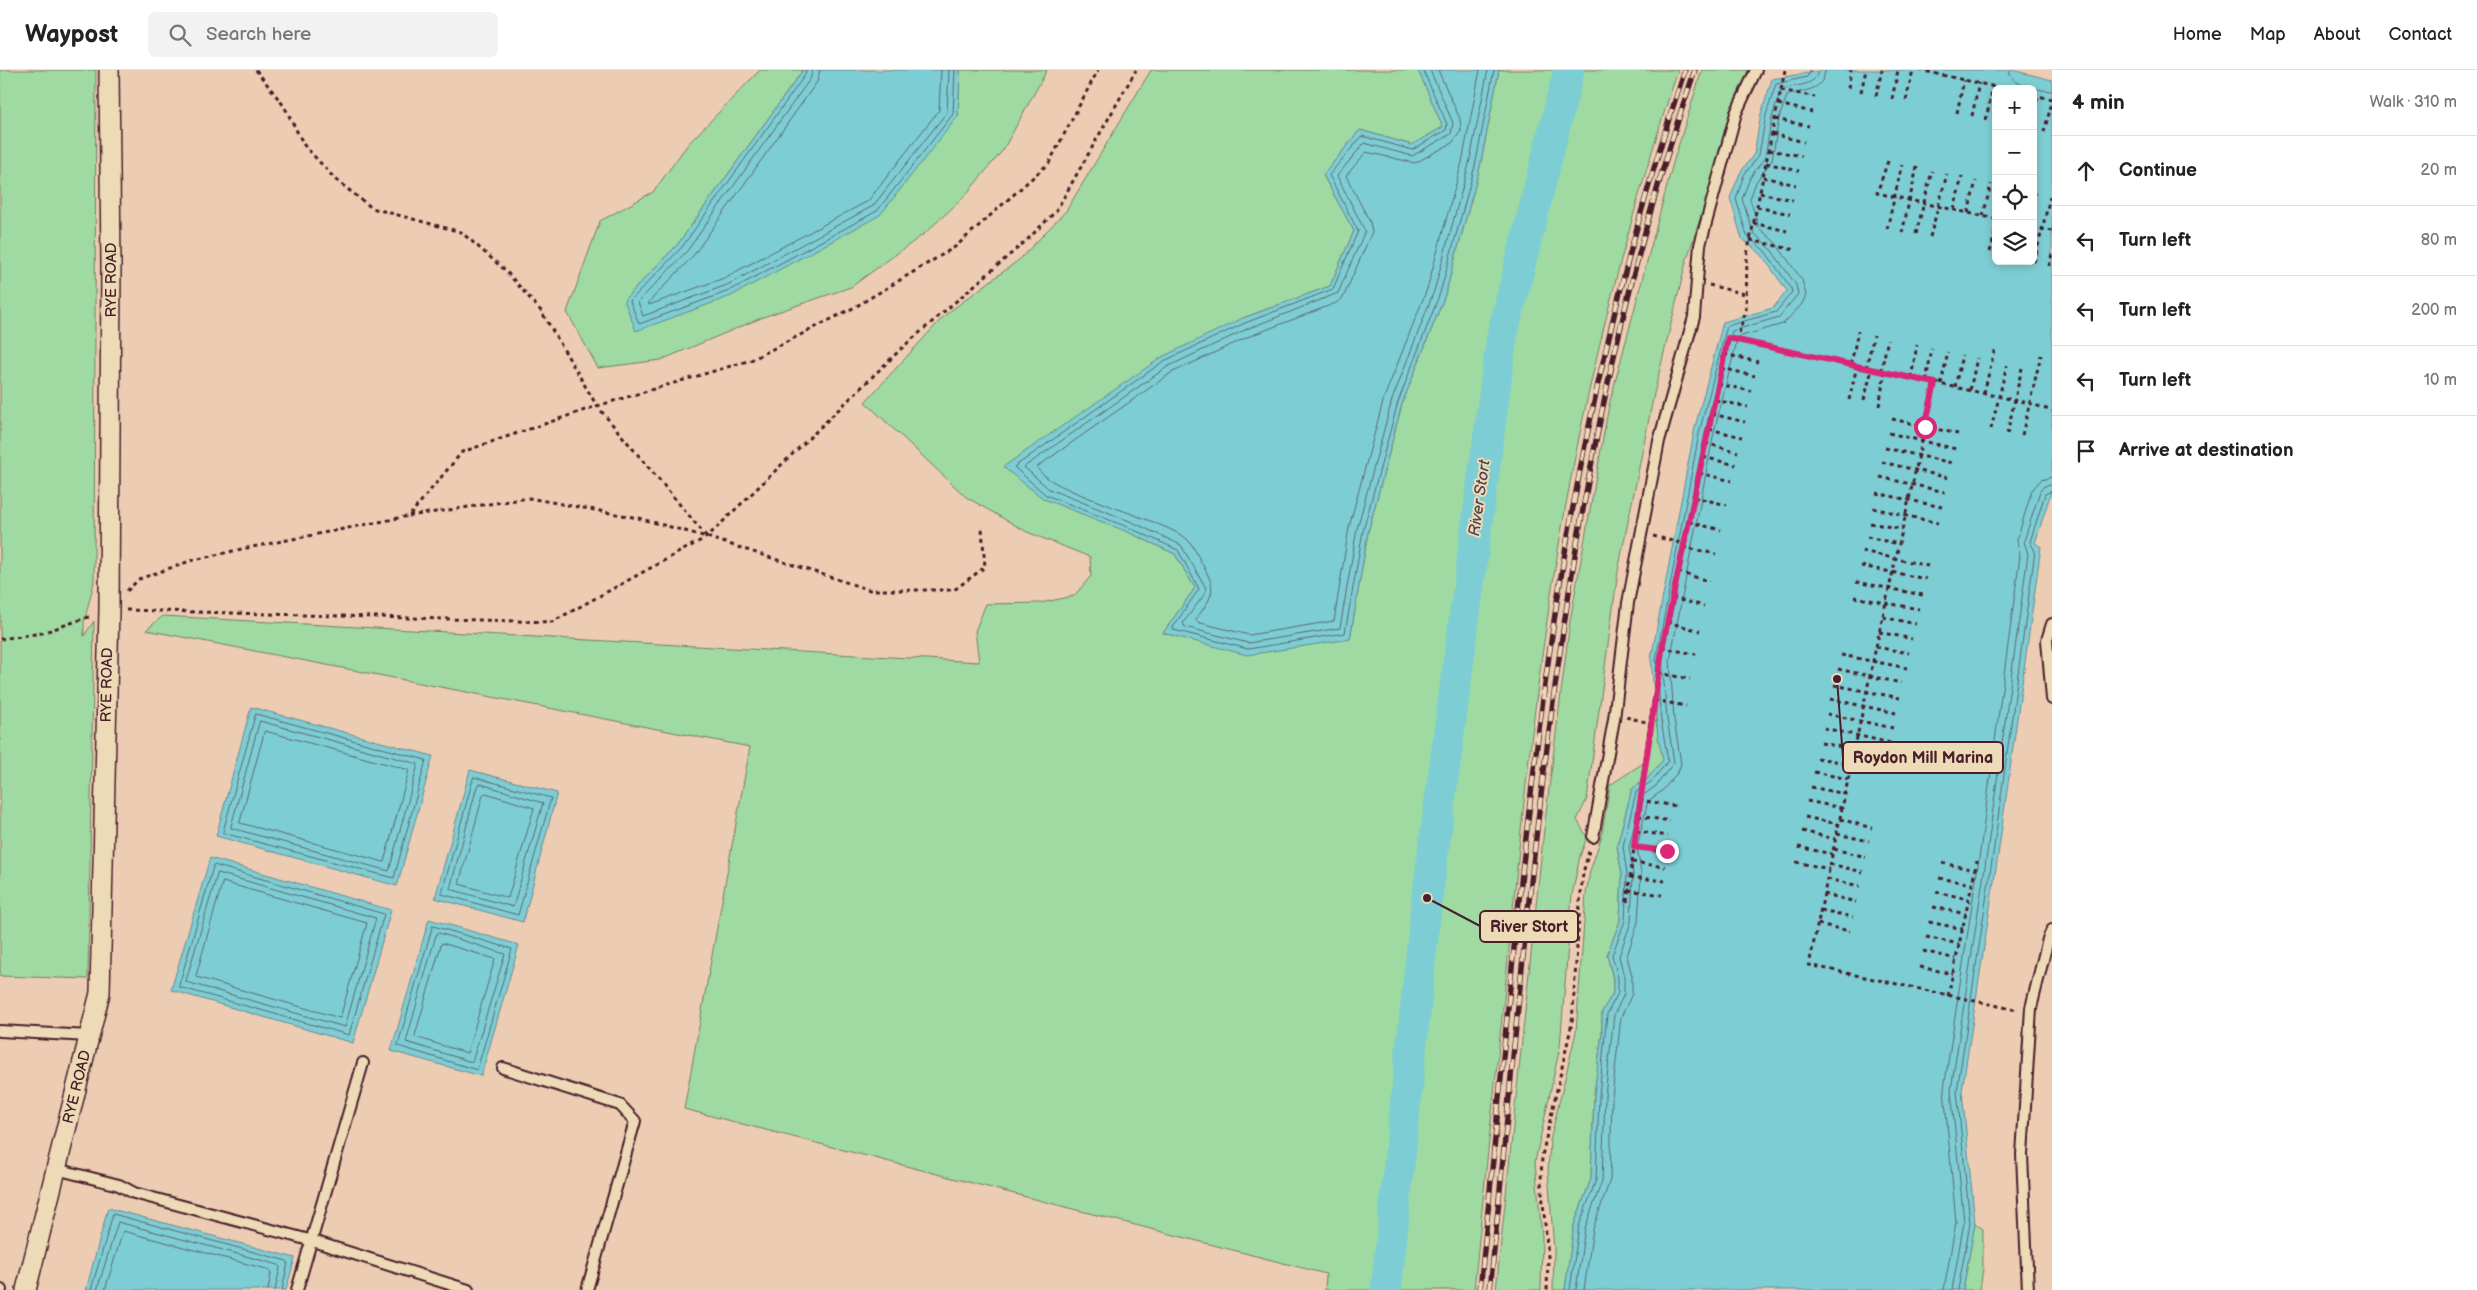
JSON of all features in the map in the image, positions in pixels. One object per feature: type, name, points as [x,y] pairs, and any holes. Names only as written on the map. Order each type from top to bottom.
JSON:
[{"type":"street","name":"RYE ROAD","points":[[26,1290],[100,993],[109,609],[111,264],[109,70]]},
{"type":"lane","points":[[1593,838],[1615,714],[1628,603],[1659,441],[1694,317],[1700,245],[1736,113],[1756,70]]},
{"type":"lane","points":[[2052,624],[2048,640],[2052,699]]},
{"type":"lane","points":[[2028,1290],[2022,1155],[2031,1013],[2048,939],[2052,930]]},
{"type":"lane","points":[[0,1031],[89,1036]]},
{"type":"lane","points":[[297,1290],[313,1241],[363,1064]]},
{"type":"lane","points":[[503,1068],[620,1106],[635,1121],[587,1290]]},
{"type":"lane","points":[[56,1169],[119,1185],[134,1193],[313,1241],[468,1290]]},
{"type":"path","points":[[256,70],[284,106],[304,145],[336,180],[372,208],[462,232],[506,270],[540,311],[598,406],[707,536]]},
{"type":"path","points":[[408,516],[462,452],[598,406],[751,360],[855,307],[955,247],[1049,163],[1098,70]]},
{"type":"path","points":[[0,639],[42,633],[109,609],[552,622],[707,536],[903,348],[1027,240],[1056,211],[1136,70]]},
{"type":"path","points":[[1738,340],[1746,310],[1747,255],[1785,70]]},
{"type":"path","points":[[1848,88],[1851,70]]},
{"type":"path","points":[[1861,92],[1866,70]]},
{"type":"path","points":[[1876,96],[1882,70]]},
{"type":"path","points":[[1892,99],[1898,70]]},
{"type":"path","points":[[1906,100],[1913,70]]},
{"type":"path","points":[[1919,70],[1992,86]]},
{"type":"path","points":[[1957,112],[1964,80]]},
{"type":"path","points":[[1972,116],[1979,83]]},
{"type":"path","points":[[1780,90],[1815,97]]},
{"type":"path","points":[[1986,120],[1992,91]]},
{"type":"path","points":[[2037,100],[2038,96],[2052,100],[2044,132]]},
{"type":"path","points":[[1778,104],[1812,112]]},
{"type":"path","points":[[1775,119],[1809,126]]},
{"type":"path","points":[[1772,134],[1804,142]]},
{"type":"path","points":[[1768,150],[1802,156]]},
{"type":"path","points":[[1888,161],[1877,193],[1992,218]]},
{"type":"path","points":[[1766,163],[1799,171]]},
{"type":"path","points":[[1887,230],[1902,165]]},
{"type":"path","points":[[1902,233],[1917,167]]},
{"type":"path","points":[[1916,234],[1932,171]]},
{"type":"path","points":[[1930,237],[1947,174]]},
{"type":"path","points":[[1954,210],[1962,176]]},
{"type":"path","points":[[1763,177],[1796,185]]},
{"type":"path","points":[[1968,213],[1976,181]]},
{"type":"path","points":[[1983,216],[1991,184]]},
{"type":"path","points":[[1760,193],[1793,200]]},
{"type":"path","points":[[2037,251],[2050,197]]},
{"type":"path","points":[[1757,207],[1790,214]]},
{"type":"path","points":[[1753,223],[1787,231]]},
{"type":"path","points":[[2037,228],[2052,231]]},
{"type":"path","points":[[1750,240],[1795,250]]},
{"type":"path","points":[[1990,252],[1992,245]]},
{"type":"path","points":[[2049,266],[2052,254]]},
{"type":"path","points":[[1697,282],[1745,294]]},
{"type":"path","points":[[1851,364],[1858,331]]},
{"type":"path","points":[[1866,368],[1874,334]]},
{"type":"path","points":[[1627,902],[1639,800],[1662,648],[1728,338],[1999,396],[2052,411]]},
{"type":"path","points":[[1879,406],[1888,338]]},
{"type":"path","points":[[1911,378],[1917,345]]},
{"type":"path","points":[[1926,381],[1932,348]]},
{"type":"path","points":[[1984,393],[1995,348]]},
{"type":"path","points":[[1941,384],[1948,352]]},
{"type":"path","points":[[1724,354],[1758,362]]},
{"type":"path","points":[[1954,387],[1962,355]]},
{"type":"path","points":[[2022,435],[2041,355]]},
{"type":"path","points":[[1970,390],[1977,358]]},
{"type":"path","points":[[1991,429],[2007,365]]},
{"type":"path","points":[[1849,400],[1856,366]]},
{"type":"path","points":[[1721,368],[1755,376]]},
{"type":"path","points":[[2007,434],[2022,368]]},
{"type":"path","points":[[1864,400],[1872,369]]},
{"type":"path","points":[[1935,383],[1879,632],[1809,965],[2031,1013]]},
{"type":"path","points":[[1718,384],[1752,392]]},
{"type":"path","points":[[1715,400],[1748,407]]},
{"type":"path","points":[[1712,414],[1745,422]]},
{"type":"path","points":[[1892,419],[1958,434]]},
{"type":"path","points":[[1709,429],[1742,437]]},
{"type":"path","points":[[1889,433],[1956,449]]},
{"type":"path","points":[[1705,443],[1738,452]]},
{"type":"path","points":[[1884,448],[1952,463]]},
{"type":"path","points":[[1702,457],[1736,465]]},
{"type":"path","points":[[1882,462],[1949,478]]},
{"type":"path","points":[[1699,473],[1732,481]]},
{"type":"path","points":[[1880,478],[1945,492]]},
{"type":"path","points":[[1876,493],[1942,507]]},
{"type":"path","points":[[1694,497],[1727,505]]},
{"type":"path","points":[[109,609],[139,579],[190,562],[236,550],[408,516],[529,498],[638,518],[707,536],[870,590],[954,590],[985,567],[982,528]]},
{"type":"path","points":[[1874,508],[1938,522]]},
{"type":"path","points":[[1689,522],[1721,530]]},
{"type":"path","points":[[1870,523],[1902,529]]},
{"type":"path","points":[[1642,534],[1716,554]]},
{"type":"path","points":[[1867,536],[1899,544]]},
{"type":"path","points":[[1862,551],[1928,566]]},
{"type":"path","points":[[1861,566],[1926,579]]},
{"type":"path","points":[[1678,572],[1709,581]]},
{"type":"path","points":[[1856,582],[1923,595]]},
{"type":"path","points":[[1854,597],[1919,609]]},
{"type":"path","points":[[1672,598],[1704,606]]},
{"type":"path","points":[[1883,617],[1916,624]]},
{"type":"path","points":[[1668,622],[1700,631]]},
{"type":"path","points":[[1879,632],[1912,639]]},
{"type":"path","points":[[1876,646],[1909,653]]},
{"type":"path","points":[[1662,648],[1696,654]]},
{"type":"path","points":[[1841,655],[1907,668]]},
{"type":"path","points":[[1838,669],[1901,683]]},
{"type":"path","points":[[1658,673],[1690,679]]},
{"type":"path","points":[[1834,685],[1900,698]]},
{"type":"path","points":[[1830,699],[1896,712]]},
{"type":"path","points":[[1654,700],[1686,706]]},
{"type":"path","points":[[1615,714],[1650,723]]},
{"type":"path","points":[[1827,714],[1893,728]]},
{"type":"path","points":[[1824,728],[1891,743]]},
{"type":"path","points":[[1821,743],[1888,756]]},
{"type":"path","points":[[1817,758],[1851,764]]},
{"type":"path","points":[[1814,772],[1848,779]]},
{"type":"path","points":[[1811,787],[1845,794]]},
{"type":"path","points":[[1639,800],[1676,806]]},
{"type":"path","points":[[1807,801],[1842,808]]},
{"type":"path","points":[[1638,816],[1670,821]]},
{"type":"path","points":[[1805,817],[1839,824]]},
{"type":"path","points":[[1840,819],[1872,828]]},
{"type":"path","points":[[1636,831],[1668,836]]},
{"type":"path","points":[[1802,831],[1836,839]]},
{"type":"path","points":[[1836,834],[1869,841]]},
{"type":"path","points":[[1547,1290],[1548,1256],[1541,1182],[1542,1156],[1572,1023],[1583,873],[1593,838]]},
{"type":"path","points":[[1634,847],[1667,851]]},
{"type":"path","points":[[1798,847],[1832,854]]},
{"type":"path","points":[[1834,849],[1866,857]]},
{"type":"path","points":[[1948,996],[1977,861]]},
{"type":"path","points":[[1632,862],[1665,867]]},
{"type":"path","points":[[1796,862],[1830,869]]},
{"type":"path","points":[[1942,863],[1975,870]]},
{"type":"path","points":[[1830,864],[1863,872]]},
{"type":"path","points":[[1630,877],[1664,881]]},
{"type":"path","points":[[1939,878],[1972,884]]},
{"type":"path","points":[[1827,879],[1860,886]]},
{"type":"path","points":[[1628,890],[1662,895]]},
{"type":"path","points":[[1936,892],[1969,899]]},
{"type":"path","points":[[1824,894],[1856,902]]},
{"type":"path","points":[[1933,907],[1966,914]]},
{"type":"path","points":[[1821,910],[1853,917]]},
{"type":"path","points":[[1929,922],[1963,929]]},
{"type":"path","points":[[1818,924],[1850,930]]},
{"type":"path","points":[[1926,937],[1959,944]]},
{"type":"path","points":[[1923,951],[1956,959]]},
{"type":"path","points":[[1920,966],[1953,974]]},
{"type":"green space","points":[[0,70],[96,70],[94,582],[84,622],[84,636],[94,621],[88,979],[0,976]]},
{"type":"green space","points":[[760,70],[803,70],[678,244],[624,300],[958,116],[960,70],[1047,70],[1003,150],[964,197],[924,234],[851,287],[766,316],[661,360],[598,368],[567,312],[600,221],[653,192],[688,144]]},
{"type":"green space","points":[[1151,70],[1418,70],[1443,127],[1412,145],[1360,130],[1323,175],[1354,231],[1330,286],[1243,318],[1128,532],[1175,554],[1195,588],[1163,633],[1350,639],[1368,532],[1402,404],[1445,295],[1480,167],[1499,70],[1678,70],[1628,233],[1600,343],[1576,454],[1555,569],[1524,803],[1474,1290],[1325,1290],[1326,1274],[684,1109],[750,747],[146,630],[163,616],[979,662],[975,631],[986,604],[1040,603],[1074,596],[1091,576],[1090,557],[1027,532],[966,497],[865,402],[945,315],[1020,259],[1066,211]]},
{"type":"green space","points":[[1702,70],[1748,70],[1686,262],[1654,394],[1618,571],[1587,799],[1577,820],[1587,837],[1580,856],[1572,895],[1560,1047],[1535,1162],[1542,1236],[1541,1290],[1496,1290],[1544,829],[1570,621],[1609,405],[1673,163]]},
{"type":"green space","points":[[1651,721],[1656,721],[1663,760],[1648,778],[1632,789],[1617,846],[1622,874],[1620,921],[1607,955],[1613,979],[1613,993],[1602,1012],[1602,1033],[1594,1095],[1591,1179],[1574,1225],[1565,1290],[1553,1290],[1554,1250],[1548,1171],[1550,1141],[1576,1032],[1586,894],[1590,871],[1601,838],[1610,785],[1648,760]]},
{"type":"green space","points":[[1975,1223],[1983,1229],[1983,1269],[1980,1290],[1963,1290]]},
{"type":"water","points":[[803,70],[960,70],[958,116],[880,215],[731,296],[636,331],[624,300],[678,244]]},
{"type":"water","points":[[1418,70],[1499,70],[1480,167],[1445,295],[1402,404],[1368,532],[1350,639],[1247,655],[1163,633],[1195,588],[1175,554],[1128,532],[1044,499],[1003,467],[1162,357],[1243,318],[1330,286],[1354,231],[1323,175],[1360,130],[1412,145],[1443,127]]},
{"type":"water","points":[[1825,70],[2012,70],[2052,80],[2052,489],[2035,543],[2041,547],[1998,855],[1962,1091],[1975,1223],[1963,1290],[1565,1290],[1574,1225],[1591,1179],[1594,1095],[1602,1033],[1602,1012],[1613,993],[1613,978],[1607,955],[1620,921],[1622,874],[1617,846],[1632,789],[1648,778],[1663,760],[1658,737],[1651,659],[1695,427],[1723,322],[1773,308],[1787,291],[1761,254],[1742,239],[1730,198],[1740,173],[1754,154],[1761,114],[1772,79]]},
{"type":"water","points":[[251,707],[433,756],[397,886],[216,836]]},
{"type":"water","points":[[470,770],[557,793],[523,922],[435,898]]},
{"type":"water","points":[[210,858],[391,910],[353,1043],[171,990]]},
{"type":"water","points":[[429,919],[519,945],[481,1076],[391,1051]]},
{"type":"water","points":[[108,1208],[295,1258],[286,1290],[86,1290]]},
{"type":"waterway","name":"River Stort","points":[[1386,1290],[1427,898],[1502,336],[1569,70]]},
{"type":"railway","points":[[1480,1290],[1513,955],[1532,788],[1542,704],[1565,551],[1592,412],[1608,342],[1643,205],[1685,70]]},
{"type":"railway","points":[[1490,1290],[1537,827],[1557,673],[1581,520],[1611,368],[1649,218],[1695,70]]},
{"type":"place","name":"Roydon Mill Marina","points":[[1837,679]]},
{"type":"place","name":"River Stort","points":[[1427,898]]},
{"type":"route","points":[[1667,851],[1634,847],[1650,723],[1663,643],[1728,338],[1935,383],[1925,427]]}]
